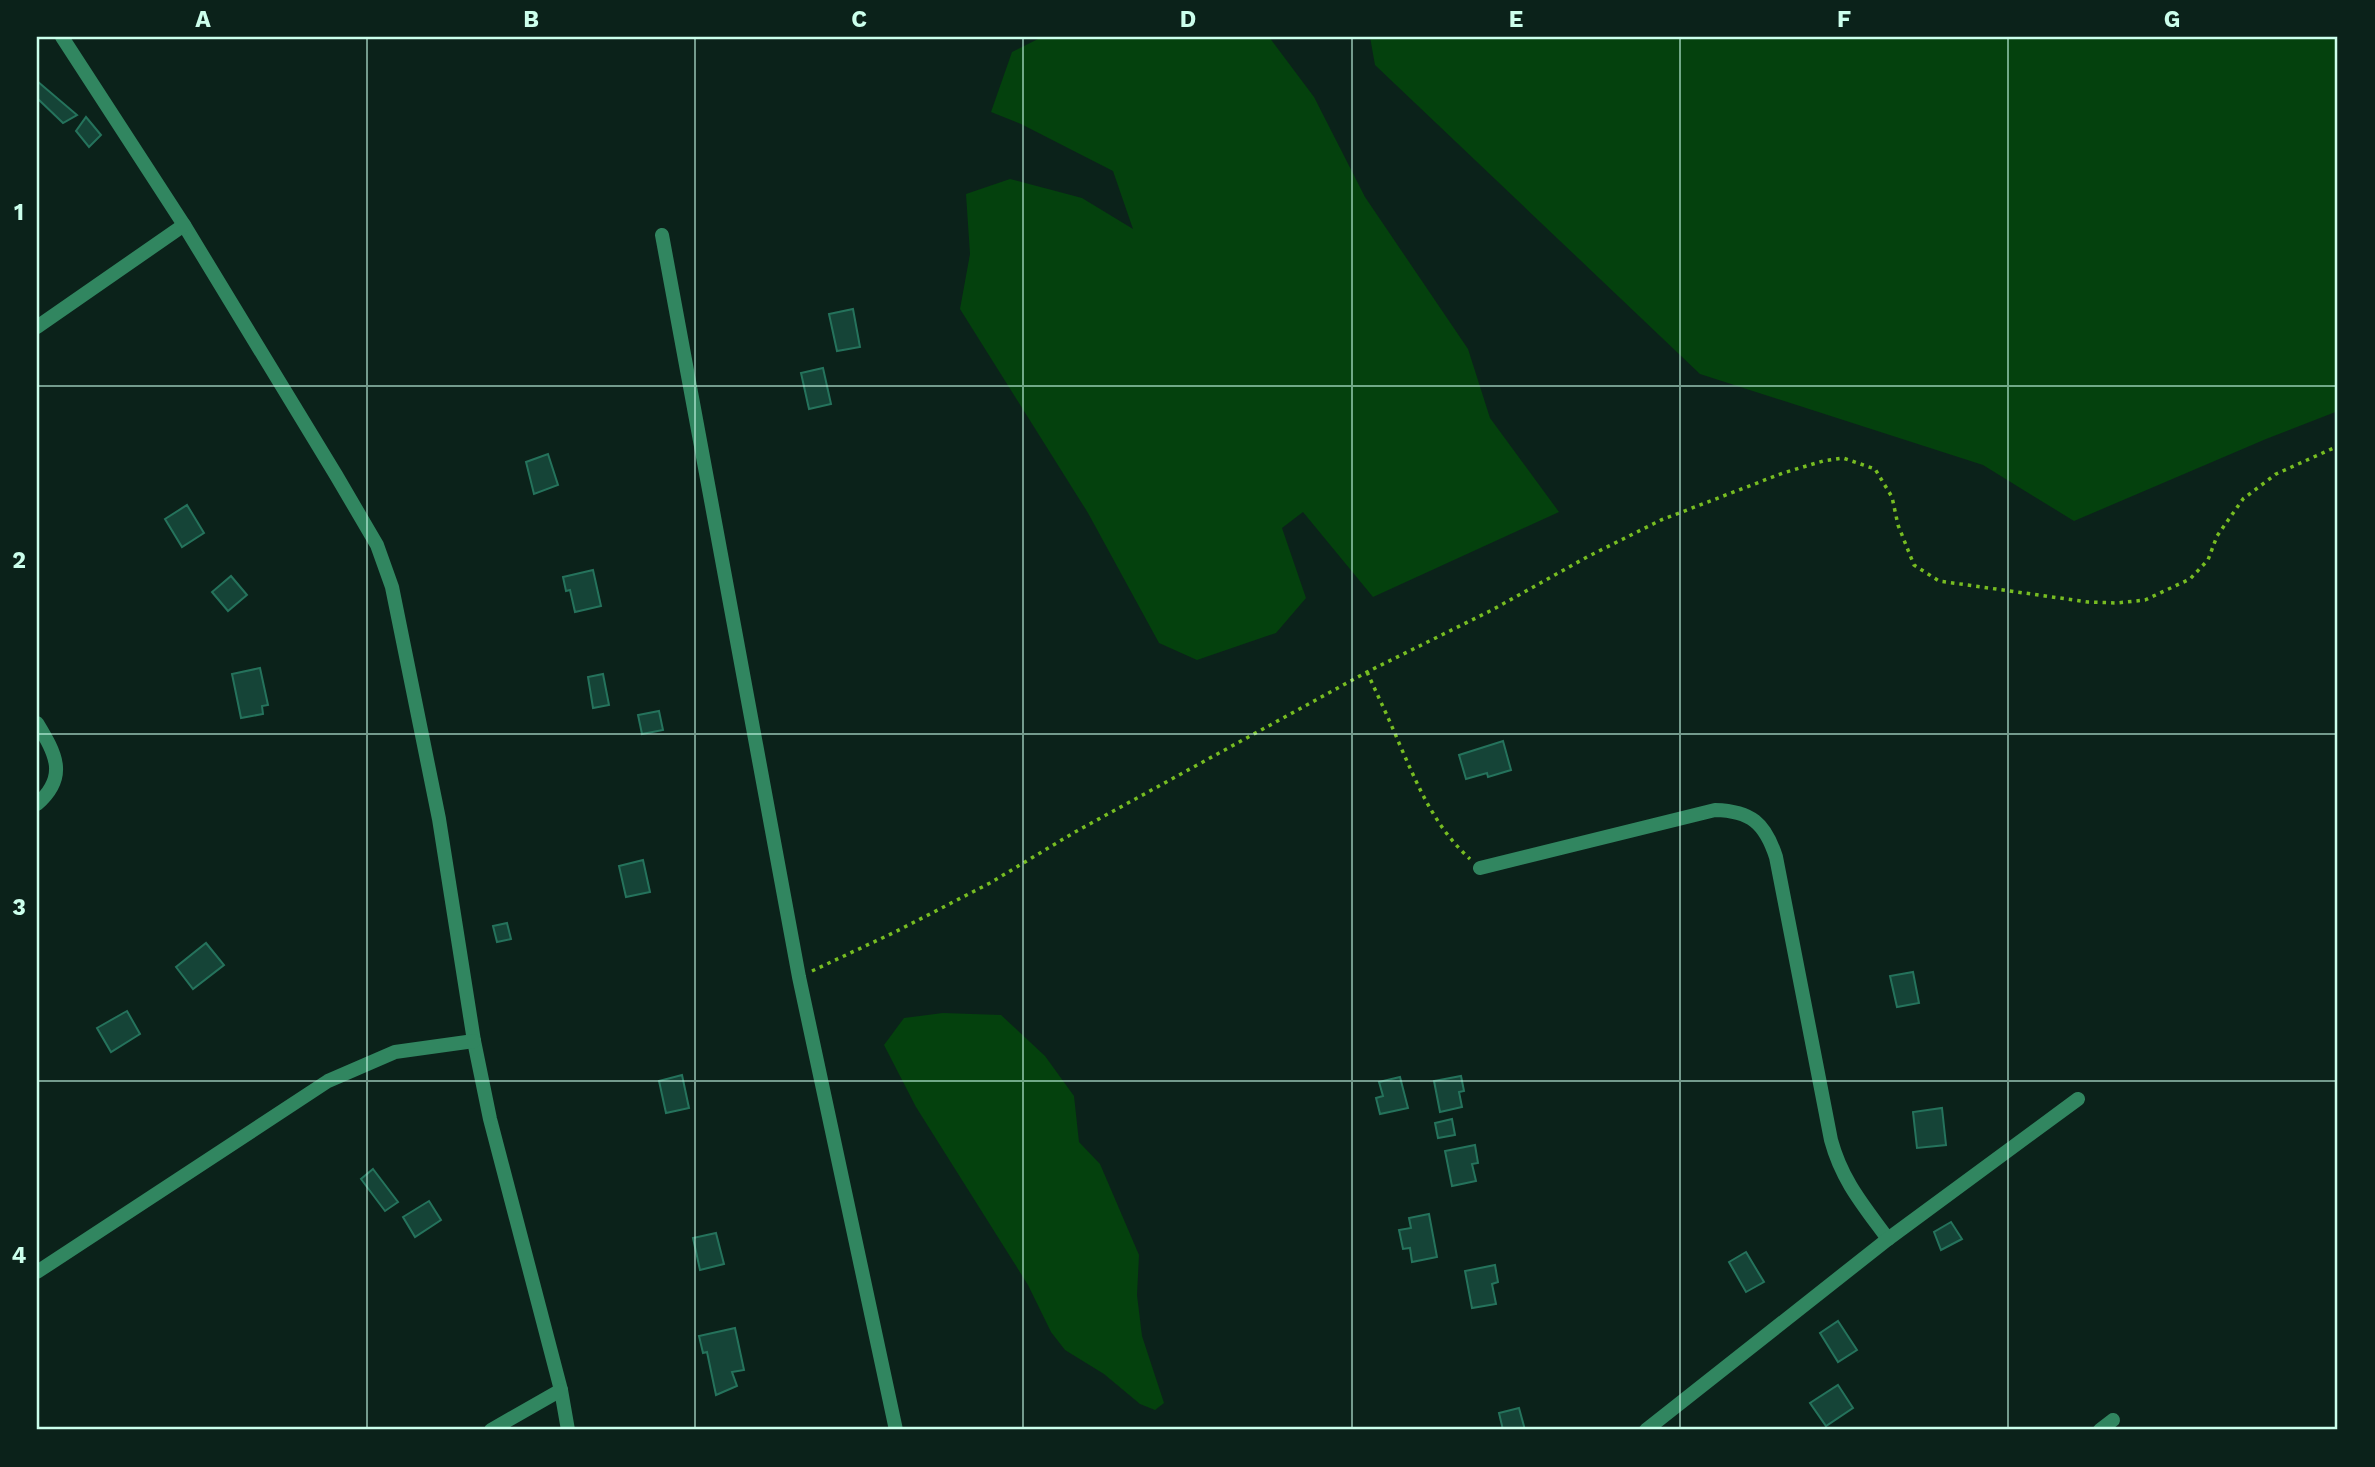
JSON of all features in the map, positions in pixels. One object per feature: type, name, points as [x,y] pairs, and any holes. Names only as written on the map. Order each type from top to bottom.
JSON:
[{"type":"street","points":[[62,37],[184,225],[377,545],[393,587],[439,819],[474,1041],[491,1119],[561,1390],[568,1430]]},
{"type":"street","points":[[37,327],[184,225]]},
{"type":"street","points":[[662,235],[799,977],[896,1430]]},
{"type":"street","points":[[37,723],[56,758],[57,771],[54,783],[37,804]]},
{"type":"street","points":[[1480,868],[1715,810],[1733,811],[1748,816],[1759,824],[1770,837],[1776,857],[1830,1140],[1838,1166],[1888,1239]]},
{"type":"street","points":[[37,1272],[328,1081],[395,1052],[474,1041]]},
{"type":"street","points":[[1646,1430],[1888,1239],[2078,1099]]},
{"type":"street","points":[[491,1430],[561,1390]]},
{"type":"street","points":[[2100,1430],[2113,1420]]},
{"type":"path","points":[[799,977],[895,932],[989,883],[1075,832],[1587,557],[1661,520],[1783,473],[1843,458],[1875,469],[1892,497],[1898,525],[1914,565],[1940,581],[2088,602],[2118,603],[2145,600],[2190,579],[2208,560],[2217,536],[2243,499],[2257,486],[2276,474],[2338,446]]},
{"type":"path","points":[[1367,673],[1434,818],[1454,844],[1480,868]]},
{"type":"shaded area","points":[[1042,37],[1269,37],[1314,97],[1365,197],[1468,349],[1490,418],[1559,512],[1373,597],[1303,512],[1282,528],[1306,598],[1276,633],[1197,660],[1159,643],[1088,513],[960,309],[970,254],[966,194],[1010,179],[1082,198],[1133,229],[1113,171],[1021,124],[991,112],[1012,52]]},
{"type":"shaded area","points":[[1370,37],[2338,37],[2338,411],[2074,521],[1983,465],[1700,374],[1375,65]]},
{"type":"shaded area","points":[[943,1013],[1001,1015],[1045,1056],[1074,1096],[1079,1142],[1100,1164],[1139,1255],[1137,1295],[1142,1336],[1164,1403],[1155,1410],[1140,1404],[1104,1374],[1065,1350],[1051,1332],[1028,1285],[916,1107],[884,1045],[904,1018]]},
{"type":"building","points":[[37,81],[77,115],[63,123],[37,98]]},
{"type":"building","points":[[86,117],[101,135],[89,147],[76,131]]},
{"type":"building","points":[[853,309],[860,347],[837,351],[829,314]]},
{"type":"building","points":[[823,368],[831,404],[809,409],[801,373]]},
{"type":"building","points":[[548,454],[558,485],[534,494],[526,462]]},
{"type":"building","points":[[187,505],[204,533],[182,547],[165,519]]},
{"type":"building","points":[[593,570],[601,606],[575,612],[570,590],[566,591],[563,577]]},
{"type":"building","points":[[231,576],[247,595],[228,611],[212,592]]},
{"type":"building","points":[[260,668],[268,705],[262,706],[263,714],[241,718],[232,674]]},
{"type":"building","points":[[603,674],[609,705],[593,708],[588,677]]},
{"type":"building","points":[[659,711],[663,730],[642,734],[638,715]]},
{"type":"building","points":[[1503,741],[1511,770],[1488,777],[1487,773],[1466,779],[1459,755]]},
{"type":"building","points":[[643,860],[650,892],[626,897],[619,866]]},
{"type":"building","points":[[507,923],[511,939],[497,942],[493,926]]},
{"type":"building","points":[[206,943],[224,965],[193,989],[176,967]]},
{"type":"building","points":[[1913,972],[1919,1003],[1897,1007],[1890,976]]},
{"type":"building","points":[[127,1011],[140,1034],[111,1052],[97,1028]]},
{"type":"building","points":[[682,1075],[689,1108],[666,1113],[659,1081]]},
{"type":"building","points":[[1461,1076],[1464,1091],[1459,1092],[1462,1107],[1440,1112],[1434,1081]]},
{"type":"building","points":[[1400,1077],[1408,1108],[1380,1114],[1376,1098],[1383,1096],[1379,1082]]},
{"type":"building","points":[[1942,1108],[1946,1145],[1917,1148],[1913,1112]]},
{"type":"building","points":[[1452,1119],[1455,1135],[1438,1138],[1435,1123]]},
{"type":"building","points":[[1475,1145],[1478,1163],[1472,1164],[1476,1181],[1452,1186],[1445,1151]]},
{"type":"building","points":[[373,1169],[398,1202],[385,1211],[361,1179]]},
{"type":"building","points":[[429,1201],[441,1220],[415,1237],[403,1217]]},
{"type":"building","points":[[1429,1214],[1437,1257],[1412,1262],[1410,1248],[1403,1249],[1399,1230],[1411,1228],[1409,1218]]},
{"type":"building","points":[[1951,1222],[1962,1239],[1941,1250],[1934,1232]]},
{"type":"building","points":[[716,1233],[724,1264],[700,1270],[693,1238]]},
{"type":"building","points":[[1746,1252],[1764,1282],[1746,1292],[1729,1262]]},
{"type":"building","points":[[1495,1265],[1498,1282],[1492,1284],[1496,1304],[1472,1308],[1465,1271]]},
{"type":"building","points":[[1838,1321],[1857,1350],[1838,1362],[1820,1333]]},
{"type":"building","points":[[735,1328],[744,1370],[732,1372],[737,1386],[716,1395],[707,1352],[703,1353],[699,1336]]},
{"type":"building","points":[[1838,1385],[1853,1408],[1826,1426],[1810,1403]]},
{"type":"building","points":[[1519,1408],[1525,1430],[1503,1430],[1499,1413]]}]
